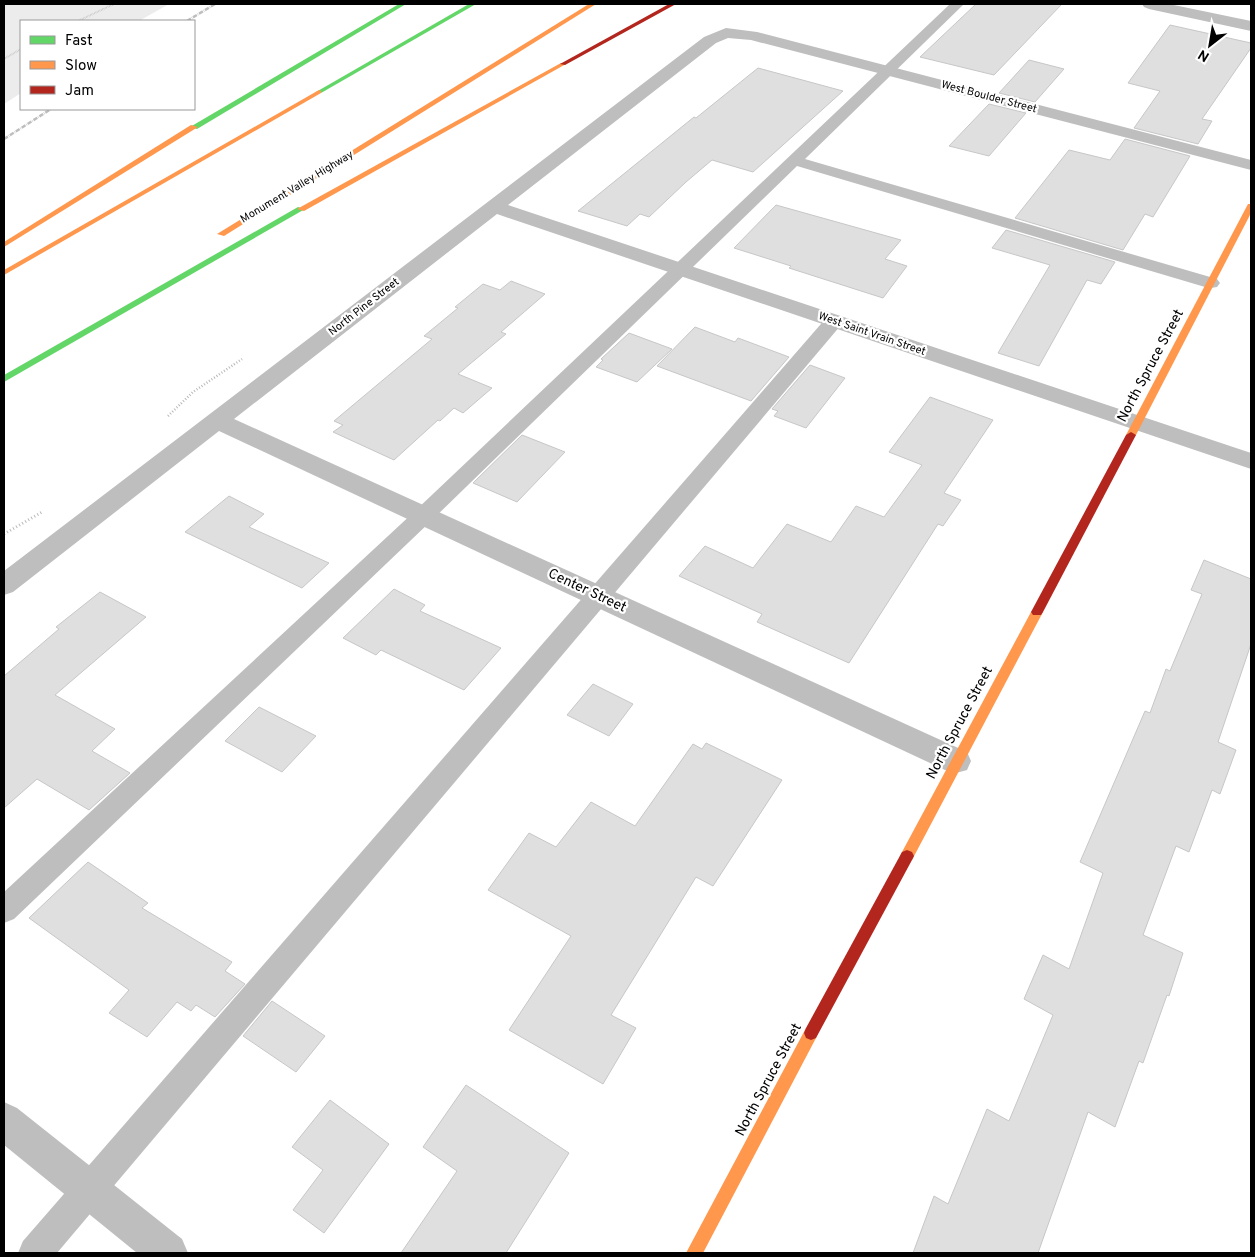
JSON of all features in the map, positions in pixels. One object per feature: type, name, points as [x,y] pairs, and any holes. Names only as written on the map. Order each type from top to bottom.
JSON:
[{"type":"main road","points":[[4,245],[203,121],[403,4]]},
{"type":"main road","points":[[4,273],[473,4]]},
{"type":"main road","name":"Monument Valley Highway","points":[[209,241],[594,4]]},
{"type":"main road","points":[[4,379],[374,167],[673,4]]},
{"type":"main road","name":"North Spruce Street","points":[[694,1253],[956,761],[1139,423],[1251,206]]},
{"type":"main road","points":[[4,374],[110,305]]},
{"type":"street","points":[[1149,4],[1251,26]]},
{"type":"street","name":"West Boulder Street","points":[[726,33],[747,34],[1251,165]]},
{"type":"street","name":"North Pine Street","points":[[4,585],[710,40],[726,33]]},
{"type":"street","name":"West Saint Vrain Street","points":[[493,206],[1251,461]]},
{"type":"street","name":"Center Street","points":[[218,421],[956,761]]},
{"type":"street","points":[[4,1121],[168,1253]]},
{"type":"lane","points":[[4,910],[423,516],[957,4]]},
{"type":"lane","points":[[793,160],[1211,283]]},
{"type":"lane","points":[[34,1253],[834,321]]},
{"type":"path","points":[[80,20],[114,4]]},
{"type":"path","points":[[4,59],[20,50]]},
{"type":"shaded area","points":[[4,4],[169,4],[141,20],[20,20],[20,94],[4,104]]},
{"type":"building","points":[[976,4],[1062,4],[994,75],[920,57]]},
{"type":"building","points":[[1170,25],[1251,43],[1251,48],[1202,119],[1212,121],[1198,144],[1134,128],[1160,91],[1128,83]]},
{"type":"building","points":[[1029,60],[1064,69],[1035,102],[999,93]]},
{"type":"building","points":[[758,68],[843,91],[753,172],[712,160],[649,217],[640,214],[627,226],[578,211],[694,117],[696,118]]},
{"type":"building","points":[[989,104],[1026,113],[989,156],[949,146]]},
{"type":"building","points":[[1125,139],[1190,156],[1153,217],[1145,214],[1123,250],[1015,218],[1069,150],[1110,160]]},
{"type":"building","points":[[776,205],[901,240],[885,259],[907,266],[883,298],[734,248]]},
{"type":"building","points":[[1006,230],[1115,262],[1101,284],[1087,280],[1039,366],[998,353],[1050,265],[992,248]]},
{"type":"building","points":[[511,281],[545,294],[501,332],[506,334],[458,374],[492,388],[463,413],[454,408],[394,460],[333,432],[343,425],[334,421],[432,339],[424,336],[458,308],[455,307],[483,284],[500,290]]},
{"type":"building","points":[[695,327],[735,342],[738,338],[789,357],[751,401],[657,366]]},
{"type":"building","points":[[629,333],[672,349],[637,382],[596,367],[603,360],[601,359]]},
{"type":"building","points":[[810,365],[845,378],[806,428],[774,416],[778,411],[772,409]]},
{"type":"building","points":[[930,397],[993,420],[944,493],[961,500],[943,526],[938,524],[849,663],[757,622],[762,614],[679,576],[705,546],[753,568],[787,524],[831,542],[856,506],[884,517],[922,465],[889,452]]},
{"type":"building","points":[[522,435],[565,452],[517,502],[473,483]]},
{"type":"building","points":[[229,496],[264,514],[249,527],[329,563],[302,588],[185,532]]},
{"type":"building","points":[[1204,560],[1251,579],[1251,644],[1218,742],[1236,750],[1220,794],[1212,790],[1189,852],[1176,846],[1143,935],[1183,953],[1169,996],[1167,995],[1143,1063],[1139,1061],[1115,1127],[1088,1112],[1038,1253],[913,1253],[934,1196],[948,1204],[987,1109],[1009,1121],[1053,1015],[1024,999],[1043,955],[1069,969],[1103,873],[1080,862],[1145,711],[1150,713],[1166,669],[1170,671],[1202,594],[1191,590]]},
{"type":"building","points":[[394,589],[425,605],[420,611],[501,648],[464,690],[381,650],[376,655],[343,638]]},
{"type":"building","points":[[100,592],[146,617],[55,695],[115,729],[92,751],[130,773],[89,810],[37,779],[4,808],[4,676],[59,629],[56,627]]},
{"type":"building","points":[[593,684],[633,704],[609,736],[567,715]]},
{"type":"building","points":[[259,707],[316,736],[282,772],[225,741]]},
{"type":"building","points":[[706,743],[782,780],[713,886],[696,877],[611,1015],[636,1028],[603,1084],[509,1030],[571,936],[488,890],[529,833],[556,847],[591,802],[635,826],[693,744],[702,749]]},
{"type":"building","points":[[88,862],[148,903],[142,908],[232,962],[225,971],[245,984],[215,1017],[196,1005],[191,1011],[177,1002],[147,1037],[109,1013],[129,990],[29,918]]},
{"type":"building","points":[[272,1001],[325,1036],[296,1072],[243,1036]]},
{"type":"building","points":[[466,1085],[569,1153],[506,1253],[401,1253],[457,1171],[423,1147]]},
{"type":"building","points":[[330,1100],[389,1144],[324,1233],[293,1210],[323,1170],[292,1147]]},
{"type":"railway","points":[[189,20],[215,4]]},
{"type":"railway","points":[[4,139],[49,110]]},
{"type":"traffic: fast","points":[[194,127],[403,4]]},
{"type":"traffic: fast","points":[[319,92],[473,4]]},
{"type":"traffic: fast","points":[[4,379],[301,209]]},
{"type":"traffic: slow","points":[[221,234],[593,4]]},
{"type":"traffic: slow","points":[[301,209],[563,64]]},
{"type":"traffic: slow","points":[[4,273],[319,92]]},
{"type":"traffic: slow","points":[[4,245],[194,127]]},
{"type":"traffic: slow","points":[[1131,435],[1251,206]]},
{"type":"traffic: slow","points":[[907,856],[1037,612]]},
{"type":"traffic: slow","points":[[694,1253],[811,1033]]},
{"type":"traffic: jam","points":[[563,64],[673,4]]},
{"type":"traffic: jam","points":[[1037,612],[1131,435]]},
{"type":"traffic: jam","points":[[811,1033],[907,856]]}]
